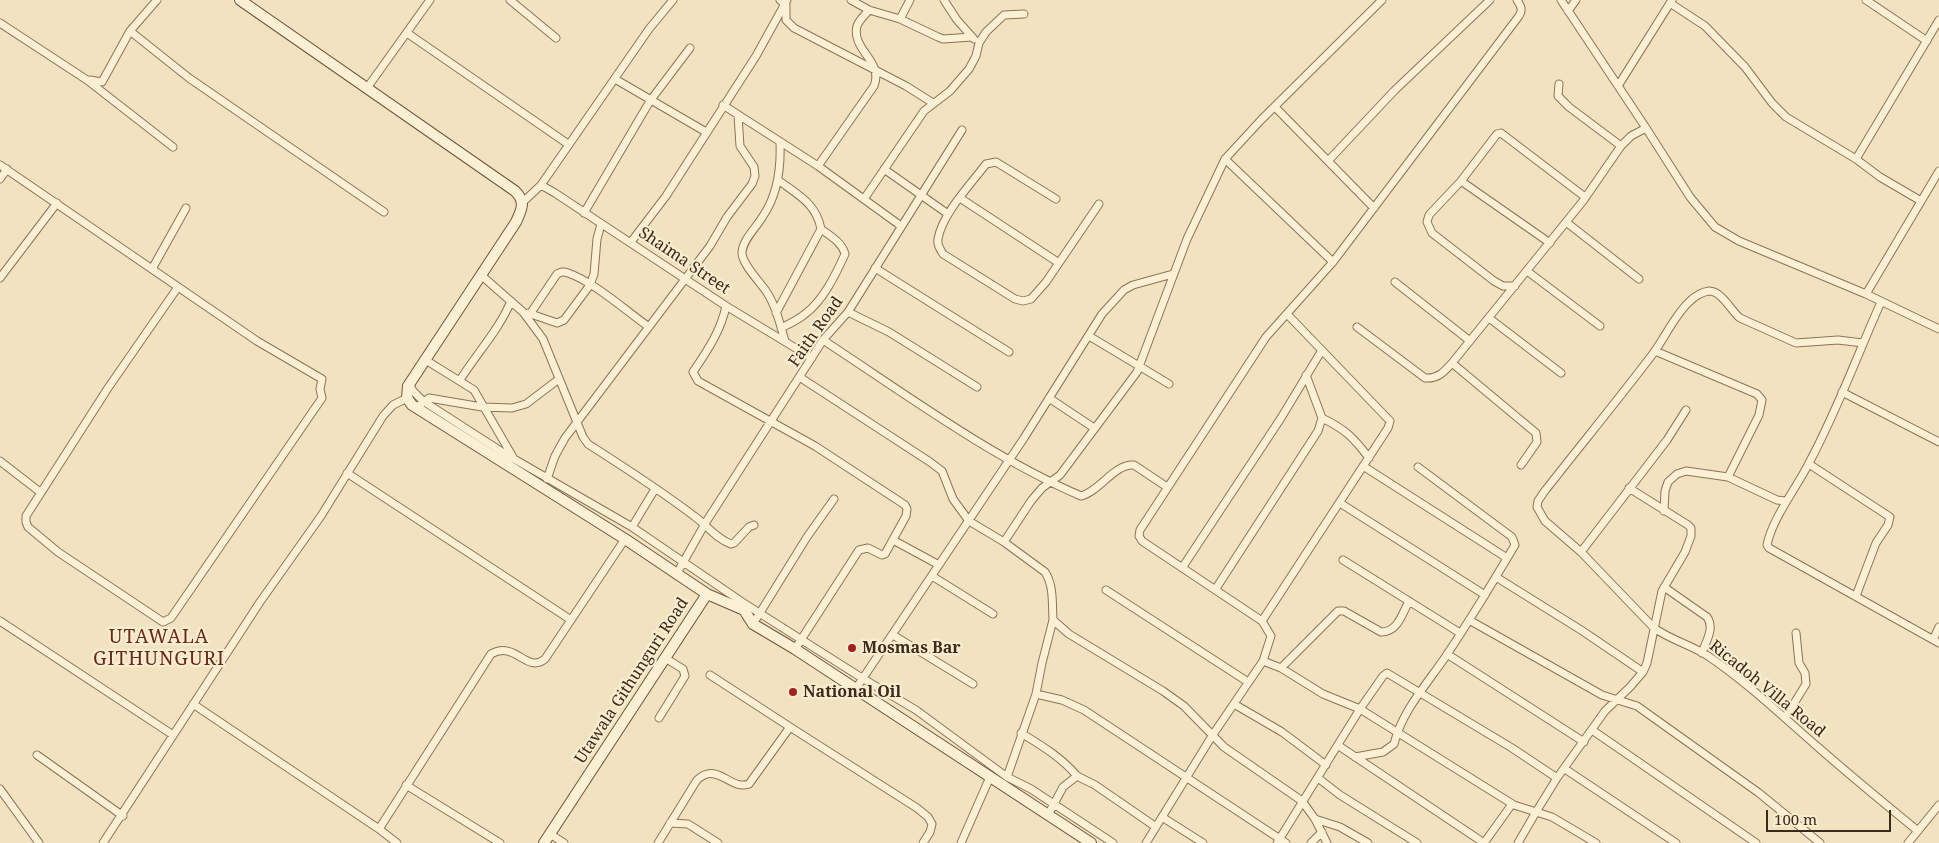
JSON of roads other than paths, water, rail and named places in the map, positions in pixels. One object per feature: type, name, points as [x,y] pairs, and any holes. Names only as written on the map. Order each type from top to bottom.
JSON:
[{"type":"street","points":[[88,80],[102,82],[130,31],[157,0]]},
{"type":"street","points":[[240,0],[521,197],[523,207],[516,222],[409,383],[407,398]]},
{"type":"street","points":[[368,88],[430,0]]},
{"type":"street","points":[[510,0],[556,38]]},
{"type":"street","points":[[523,202],[541,185],[649,29],[673,0]]},
{"type":"street","points":[[851,0],[869,10],[900,19],[943,39],[972,37]]},
{"type":"street","points":[[900,19],[910,0]]},
{"type":"street","points":[[944,0],[957,20],[979,43]]},
{"type":"street","points":[[1004,542],[1031,501],[1049,482],[1060,475],[1127,387],[1139,367],[1187,239],[1225,159],[1382,0]]},
{"type":"street","points":[[1328,161],[1395,90],[1490,0]]},
{"type":"street","points":[[1146,843],[1212,736],[1263,661],[1271,636],[1262,622],[1142,541],[1139,536],[1140,530],[1260,344],[1333,262],[1520,16],[1522,12],[1518,0]]},
{"type":"street","points":[[1561,0],[1690,197],[1715,227],[1748,244],[1866,294],[1939,329]]},
{"type":"street","points":[[1568,11],[1576,0]]},
{"type":"street","points":[[1866,0],[1927,41]]},
{"type":"street","points":[[784,1],[786,20],[794,28],[906,86],[933,103]]},
{"type":"street","points":[[631,242],[666,196],[756,56],[784,1]]},
{"type":"street","points":[[1618,86],[1671,2],[1705,26],[1745,67],[1772,103],[1786,116],[1856,159],[1880,177],[1921,200]]},
{"type":"street","points":[[818,166],[878,78],[877,72],[861,47],[857,33],[857,26],[869,10]]},
{"type":"street","points":[[864,199],[924,111],[950,91],[969,69],[976,56],[979,43],[986,32],[1004,15],[1024,14]]},
{"type":"street","points":[[1856,159],[1939,20]]},
{"type":"street","points":[[0,23],[88,80],[173,146]]},
{"type":"street","points":[[130,31],[189,78],[384,212]]},
{"type":"street","points":[[407,33],[568,144]]},
{"type":"street","points":[[584,213],[650,101],[690,48]]},
{"type":"street","points":[[615,79],[706,132]]},
{"type":"street","points":[[1559,84],[1558,96],[1603,134],[1621,146]]},
{"type":"street","points":[[724,105],[818,166],[901,226]]},
{"type":"street","points":[[1275,107],[1374,208]]},
{"type":"street","points":[[547,479],[555,456],[565,438],[710,246],[726,217],[752,184],[755,176],[754,167],[740,146],[738,115]]},
{"type":"street","points":[[1357,327],[1425,378],[1433,379],[1440,376],[1528,271],[1586,197],[1621,146],[1631,136],[1646,128]]},
{"type":"street","name":"Faith Road","points":[[676,574],[704,526],[801,378],[823,340],[848,312],[962,130]]},
{"type":"street","points":[[1514,286],[1503,286],[1494,281],[1432,233],[1427,226],[1429,215],[1461,181],[1494,136],[1501,133],[1586,197]]},
{"type":"street","points":[[780,143],[781,164],[776,191],[764,215],[745,242],[742,253],[744,262],[767,292],[785,341]]},
{"type":"street","points":[[1225,159],[1333,262]]},
{"type":"street","points":[[1056,199],[996,162],[986,164],[948,214],[938,240],[939,248],[943,254],[1015,299],[1031,300],[1099,204]]},
{"type":"street","points":[[0,165],[7,169],[56,204],[152,269],[178,287],[256,341],[322,379],[320,389],[322,398],[172,618],[166,621],[160,620],[58,552],[32,530],[26,522],[26,516],[108,388],[178,287]]},
{"type":"street","points":[[884,168],[948,214]]},
{"type":"street","points":[[0,179],[7,169]]},
{"type":"street","points":[[1866,294],[1939,171]]},
{"type":"street","points":[[776,313],[820,229],[818,217],[811,204],[778,180]]},
{"type":"street","points":[[1461,181],[1550,243]]},
{"type":"street","name":"Shaima Street","points":[[541,185],[631,242],[726,306],[812,358]]},
{"type":"street","points":[[960,198],[1059,263]]},
{"type":"street","points":[[0,278],[56,204]]},
{"type":"street","points":[[152,269],[186,208]]},
{"type":"street","points":[[1566,222],[1639,279]]},
{"type":"street","points":[[526,313],[561,322],[590,284],[594,274],[597,239],[601,224]]},
{"type":"street","points":[[781,328],[807,313],[826,290],[845,254],[844,249],[837,241],[820,229]]},
{"type":"street","points":[[875,268],[1009,352]]},
{"type":"street","points":[[1528,271],[1600,326]]},
{"type":"street","points":[[526,313],[557,274],[567,272],[590,284],[649,327]]},
{"type":"street","points":[[855,690],[1010,460],[1102,314],[1124,290],[1133,285],[1173,274]]},
{"type":"street","points":[[481,275],[526,313],[543,339],[577,424],[588,444],[694,516],[712,533],[731,544],[749,527],[754,525]]},
{"type":"street","points":[[1395,282],[1470,341]]},
{"type":"street","points":[[1728,477],[1759,415],[1762,400],[1757,394],[1655,351],[1689,301],[1702,293],[1711,291],[1720,296],[1733,313],[1740,318],[1796,343],[1838,340],[1863,343]]},
{"type":"street","points":[[460,380],[478,352],[499,327],[510,301]]},
{"type":"street","points":[[1881,302],[1809,464],[1786,501],[1767,545],[1769,548],[1936,642],[1939,626]]},
{"type":"street","points":[[726,306],[708,349],[693,372],[694,378],[815,446],[904,505],[907,509],[906,516],[885,554],[882,555],[868,548],[859,550],[795,649]]},
{"type":"street","points":[[848,312],[889,332],[977,387]]},
{"type":"street","points":[[1262,622],[1364,466],[1388,428],[1390,421],[1287,314]]},
{"type":"street","points":[[1489,318],[1561,372]]},
{"type":"street","points":[[1089,336],[1169,384]]},
{"type":"street","points":[[823,340],[918,403],[1010,460],[1049,482],[1081,496],[1129,465],[1134,465],[1168,487]]},
{"type":"street","points":[[1182,568],[1281,418],[1322,350]]},
{"type":"street","name":"Ricadoh Villa Road","points":[[1655,351],[1544,492],[1538,501],[1537,507],[1545,521],[1581,552],[1654,628],[1669,638],[1686,644],[1702,653],[1743,683],[1918,832]]},
{"type":"street","points":[[424,359],[474,390],[482,407],[498,430],[514,459]]},
{"type":"street","points":[[1452,363],[1536,433],[1537,442],[1521,465]]},
{"type":"street","points":[[1216,590],[1318,430],[1322,418],[1306,375]]},
{"type":"street","points":[[420,405],[429,398],[482,407],[519,407],[559,378]]},
{"type":"street","points":[[801,378],[942,471],[953,499],[969,521],[1004,542],[1045,572],[1049,578],[1053,620],[1036,694],[1007,777]]},
{"type":"street","points":[[409,383],[420,405],[707,594]]},
{"type":"street","points":[[1842,392],[1939,442]]},
{"type":"street","points":[[407,398],[632,528],[862,678],[916,710],[1007,777],[1016,788],[1052,804],[1113,843]]},
{"type":"street","points":[[104,843],[260,602],[321,516],[383,416],[393,404],[407,398]]},
{"type":"street","points":[[1050,398],[1094,428]]},
{"type":"street","points":[[1581,552],[1667,440],[1686,410]]},
{"type":"street","points":[[1322,418],[1340,427],[1354,439],[1369,458]]},
{"type":"street","points":[[0,462],[40,492]]},
{"type":"street","points":[[1809,464],[1890,517],[1888,525],[1876,543],[1856,596]]},
{"type":"street","points":[[1364,466],[1507,558]]},
{"type":"street","points":[[1355,757],[1382,752],[1394,744],[1397,732],[1408,711],[1469,620],[1515,545],[1512,537],[1418,468]]},
{"type":"street","points":[[1664,511],[1665,491],[1668,482],[1677,474],[1686,472],[1728,477],[1777,500],[1786,501]]},
{"type":"street","points":[[347,473],[571,620]]},
{"type":"street","points":[[1518,843],[1557,778],[1605,711],[1643,672],[1648,663],[1656,616],[1664,587],[1685,552],[1691,536],[1691,528],[1688,525],[1629,488]]},
{"type":"street","points":[[632,528],[655,489]]},
{"type":"street","points":[[753,624],[807,537],[834,499]]},
{"type":"street","points":[[1340,503],[1485,595]]},
{"type":"street","points":[[379,829],[406,784],[491,654],[501,649],[509,650],[532,663],[538,663],[545,658],[625,539]]},
{"type":"street","points":[[893,540],[940,565]]},
{"type":"street","points":[[1343,560],[1460,633]]},
{"type":"street","points":[[932,576],[993,614]]},
{"type":"street","points":[[1496,577],[1581,630],[1643,672]]},
{"type":"street","points":[[1664,587],[1710,621],[1711,629],[1702,653]]},
{"type":"street","points":[[1106,590],[1248,682]]},
{"type":"street","name":"Utawala Githunguri Road","points":[[544,843],[707,594],[744,610],[753,624],[795,649],[990,777],[1016,788],[1048,815],[1091,843]]},
{"type":"street","points":[[1281,668],[1338,611],[1344,611],[1381,632],[1385,632],[1395,628],[1409,601]]},
{"type":"street","points":[[1053,620],[1068,634],[1163,691],[1184,706],[1212,736],[1239,759],[1302,801],[1315,818],[1328,843]]},
{"type":"street","points":[[1469,620],[1602,694],[1637,706],[1654,716],[1759,793],[1820,843]]},
{"type":"street","points":[[0,621],[173,735]]},
{"type":"street","points":[[1785,718],[1806,684],[1805,673],[1799,663],[1796,633]]},
{"type":"street","points":[[893,635],[972,684]]},
{"type":"street","points":[[1447,654],[1584,742]]},
{"type":"street","points":[[658,718],[685,676],[683,669],[665,658]]},
{"type":"street","points":[[1263,661],[1281,668],[1323,694],[1360,709],[1512,804],[1562,823],[1596,843]]},
{"type":"street","points":[[1036,694],[1062,700],[1084,710],[1280,842],[1302,801],[1360,709],[1385,674],[1388,673],[1557,778]]},
{"type":"street","points":[[710,674],[917,808],[928,817],[932,824],[930,832],[923,843]]},
{"type":"street","points":[[193,704],[397,843]]},
{"type":"street","points":[[1234,704],[1282,732],[1326,765]]},
{"type":"street","points":[[658,843],[703,775],[711,773],[740,785],[749,784],[790,727]]},
{"type":"street","points":[[1592,730],[1756,843]]},
{"type":"street","points":[[1021,733],[1055,754],[1077,776],[1095,785],[1156,827]]},
{"type":"street","points":[[1338,746],[1484,843],[1512,804]]},
{"type":"street","points":[[37,755],[123,816]]},
{"type":"street","points":[[1565,769],[1676,843]]},
{"type":"street","points":[[1048,815],[1052,804],[1063,787],[1077,776]]},
{"type":"street","points":[[961,843],[990,777]]},
{"type":"street","points":[[1318,778],[1340,795],[1416,843]]},
{"type":"street","points":[[406,784],[500,843]]},
{"type":"street","points":[[0,789],[39,843]]},
{"type":"street","points":[[1908,843],[1939,805]]},
{"type":"street","points":[[1162,818],[1203,843]]},
{"type":"street","points":[[1315,818],[1340,827],[1368,843]]},
{"type":"street","points":[[670,823],[688,824],[718,843]]},
{"type":"street","points":[[1311,843],[1322,832]]},
{"type":"street","points":[[550,834],[564,843]]},
{"type":"place","name":"Mosmas Bar","points":[[852,648]]},
{"type":"place","name":"National Oil","points":[[793,692]]},
{"type":"district","name":"UTAWALA GITHUNGURI","points":[[159,649]]}]
